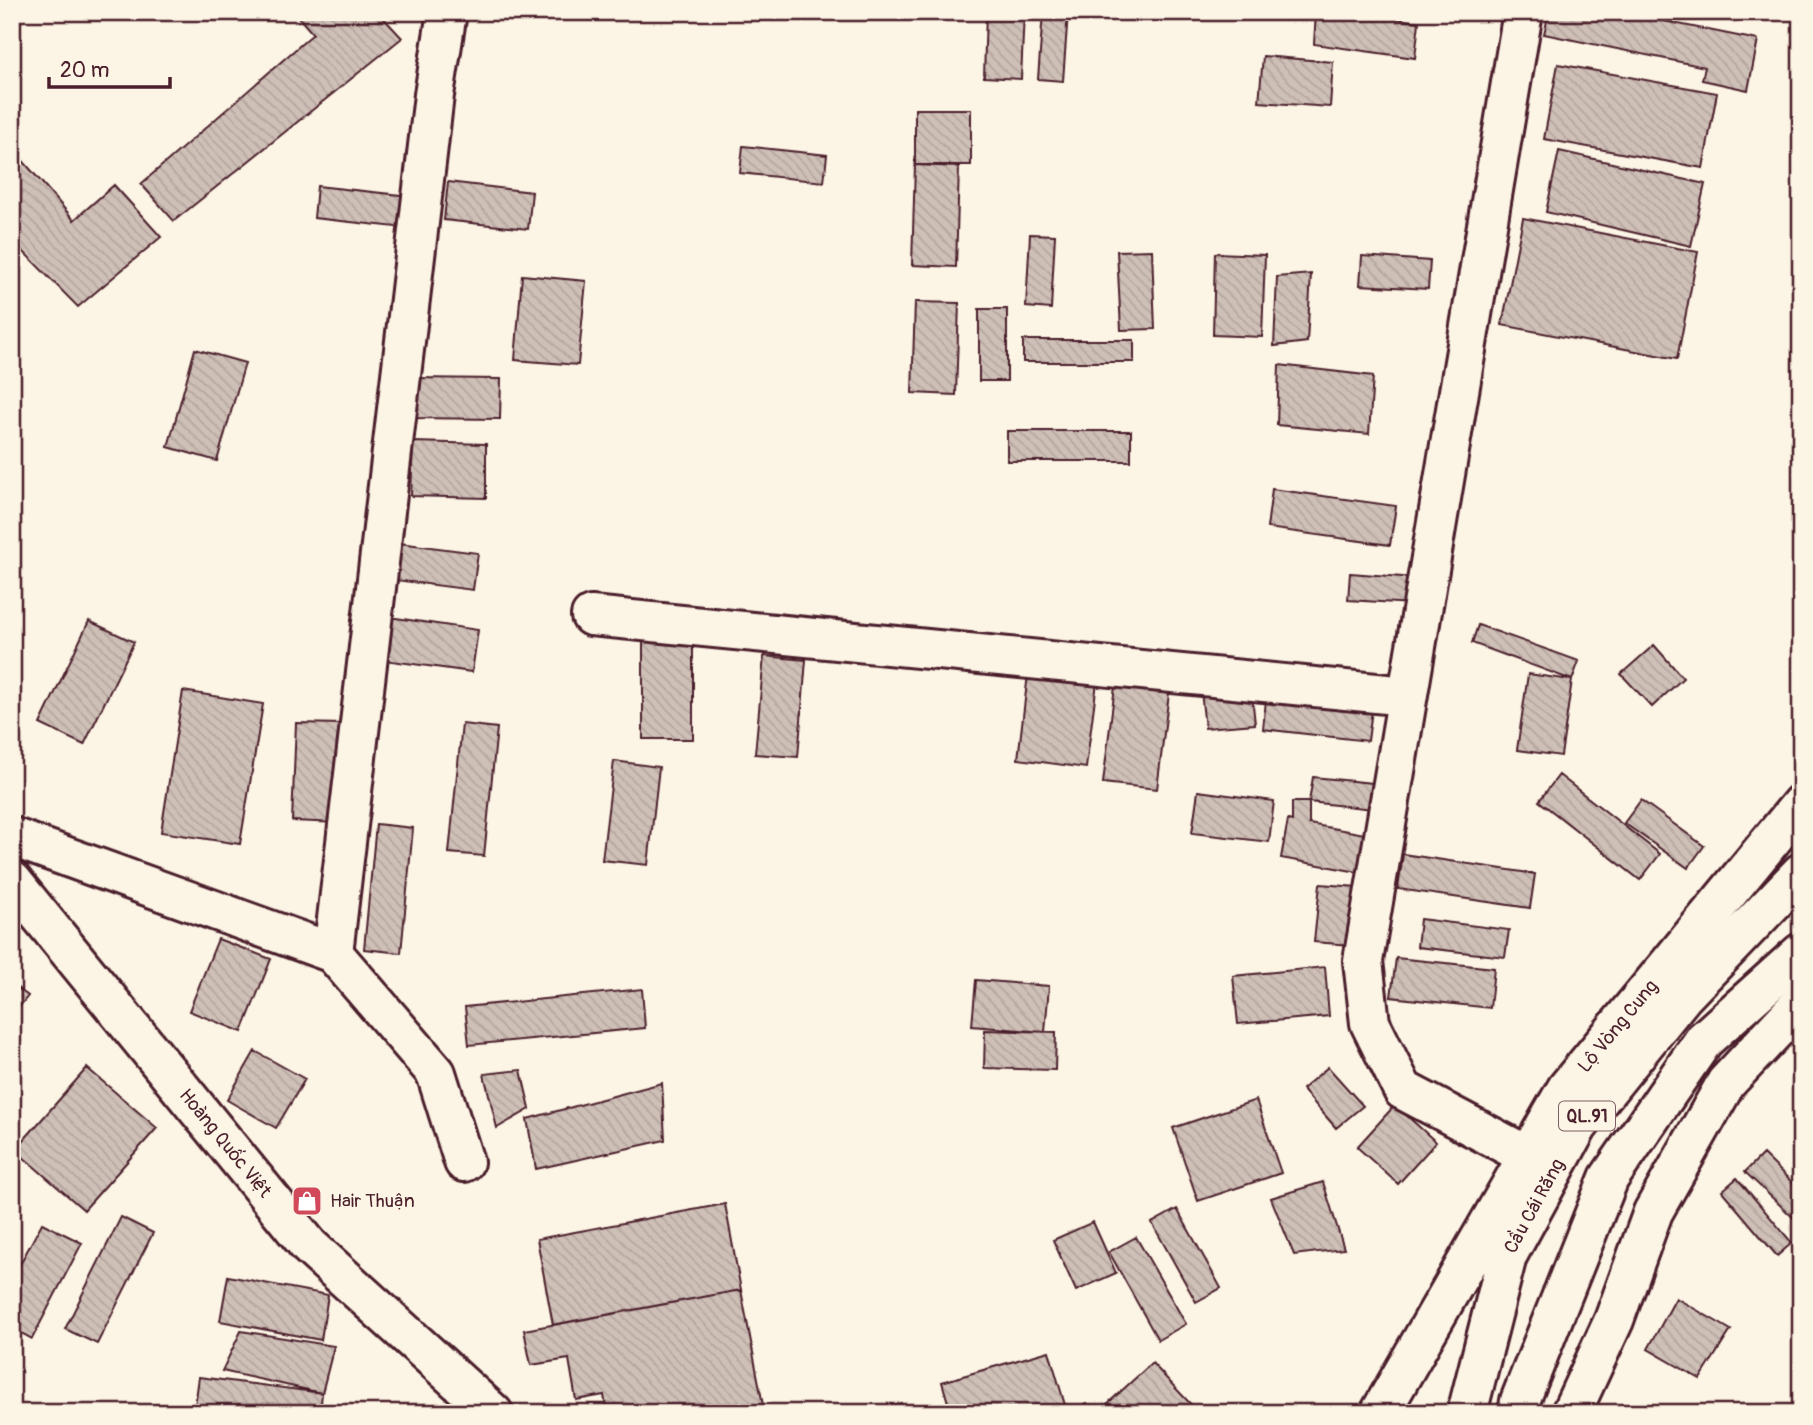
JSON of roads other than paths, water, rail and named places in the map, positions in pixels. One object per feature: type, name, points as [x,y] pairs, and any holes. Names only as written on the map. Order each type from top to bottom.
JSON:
[{"type":"main road","points":[[333,953],[432,109],[447,12]]},
{"type":"main road","points":[[1522,12],[1363,961],[1370,1023],[1404,1090],[1528,1156]]},
{"type":"main road","points":[[592,616],[1407,696]]},
{"type":"main road","name":"Lộ Vòng Cung","points":[[1380,1413],[1567,1088],[1801,804]]},
{"type":"main road","points":[[12,838],[333,953],[436,1073],[464,1162]]},
{"type":"main road","name":"Cầu Cái Răng","points":[[1467,1413],[1507,1256],[1578,1126],[1683,996],[1801,873]]},
{"type":"main road","name":"Hoàng Quốc Việt","points":[[12,881],[309,1246],[493,1413]]},
{"type":"main road","name":"QL.91","points":[[1518,1413],[1520,1401],[1609,1178],[1703,1040],[1801,953]]},
{"type":"main road","points":[[1571,1413],[1614,1320],[1653,1212],[1726,1083],[1801,1003]]},
{"type":"place","name":"Hair Thuận","points":[[307,1201]]}]
